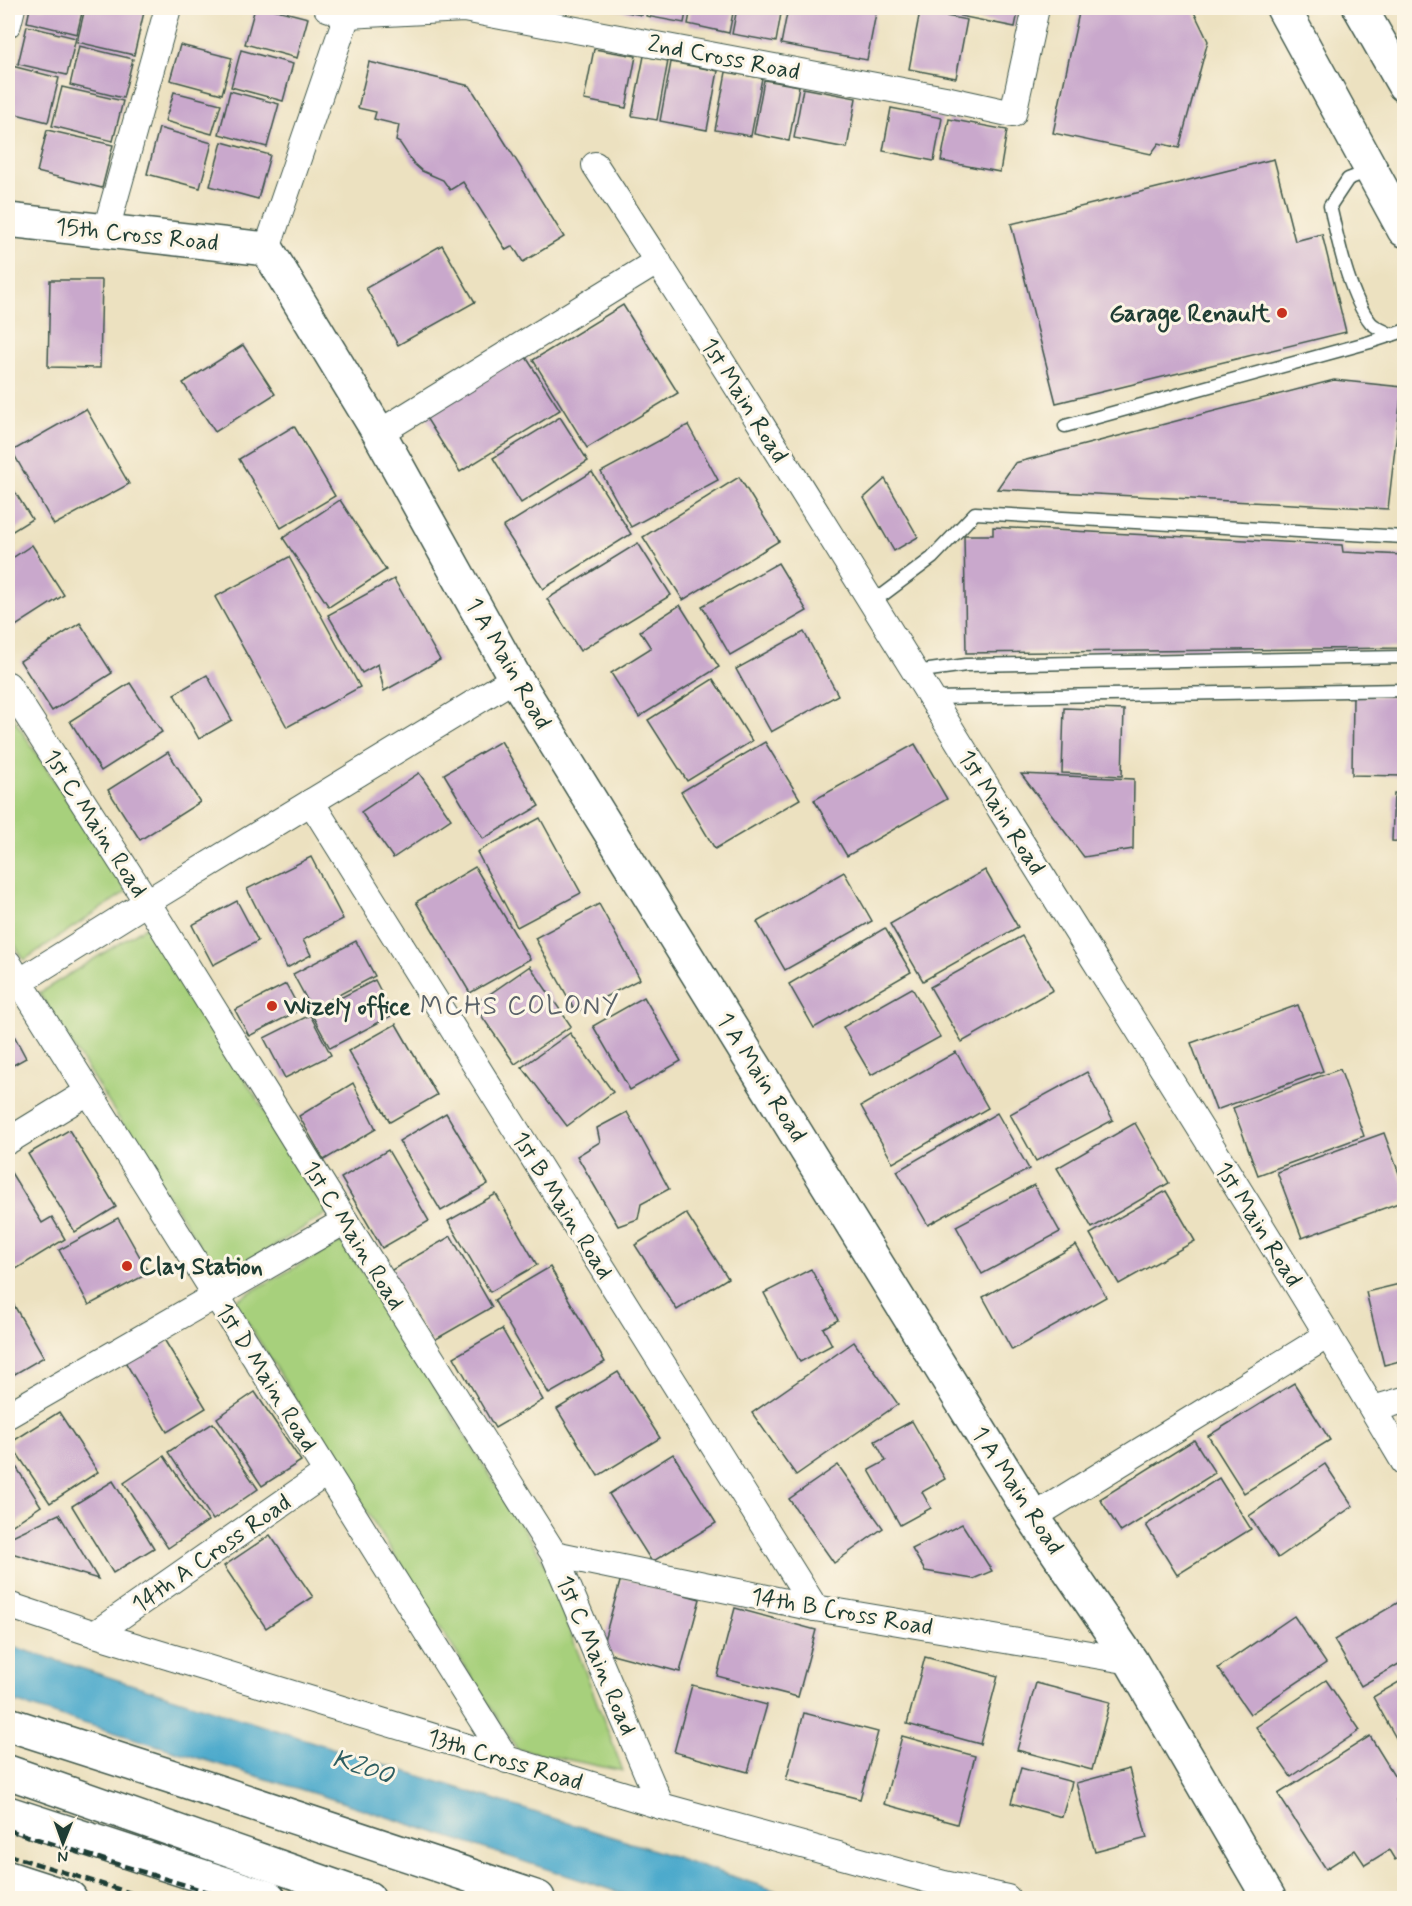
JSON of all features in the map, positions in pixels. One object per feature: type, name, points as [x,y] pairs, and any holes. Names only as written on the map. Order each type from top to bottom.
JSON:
[{"type":"main road","points":[[1283,8],[1404,230]]},
{"type":"main road","points":[[1360,8],[1404,85]]},
{"type":"main road","name":"15th Cross Road","points":[[8,220],[267,249]]},
{"type":"main road","name":"1 A Main Road","points":[[267,249],[379,433],[516,678],[1033,1517],[1131,1660],[1269,1899]]},
{"type":"main road","points":[[8,1724],[538,1899]]},
{"type":"main road","points":[[8,1772],[369,1899]]},
{"type":"main road","points":[[8,1813],[269,1899]]},
{"type":"main road","points":[[8,1878],[70,1899]]},
{"type":"street","points":[[8,24],[12,8]]},
{"type":"street","points":[[106,230],[168,8]]},
{"type":"street","name":"2nd Cross Road","points":[[337,11],[464,8],[945,99],[1013,114],[1036,8]]},
{"type":"street","points":[[267,249],[337,11]]},
{"type":"street","name":"1st Main Road","points":[[595,165],[658,261],[915,672],[1328,1335],[1404,1462]]},
{"type":"street","points":[[379,433],[658,261]]},
{"type":"street","points":[[14,973],[147,902],[516,678]]},
{"type":"street","name":"1st C Main Road","points":[[8,685],[147,902],[554,1554],[661,1806]]},
{"type":"street","name":"1st B Main Road","points":[[311,802],[815,1608]]},
{"type":"street","name":"1st D Main Road","points":[[14,973],[507,1760]]},
{"type":"street","points":[[8,1141],[88,1092]]},
{"type":"street","points":[[8,1415],[345,1221]]},
{"type":"street","points":[[1033,1517],[1328,1335]]},
{"type":"street","points":[[1373,1409],[1404,1400]]},
{"type":"street","name":"14th A Cross Road","points":[[95,1634],[327,1472]]},
{"type":"street","name":"14th B Cross Road","points":[[554,1554],[815,1608],[1131,1660]]},
{"type":"street","name":"13th Cross Road","points":[[8,1605],[95,1634],[661,1806],[932,1881],[1007,1899]]},
{"type":"lane","points":[[1372,170],[1348,179],[1330,206],[1359,303],[1373,325],[1392,335]]},
{"type":"lane","points":[[1065,426],[1404,331]]},
{"type":"lane","points":[[869,600],[884,594],[932,558],[975,513],[1404,537]]},
{"type":"lane","points":[[915,672],[966,665],[1404,657]]},
{"type":"lane","points":[[931,698],[1404,690]]},
{"type":"green space","points":[[8,710],[127,891],[24,960],[8,934]]},
{"type":"green space","points":[[147,926],[329,1212],[221,1279],[39,993]]},
{"type":"green space","points":[[343,1241],[542,1558],[623,1771],[517,1749],[234,1301]]},
{"type":"water","name":"K200","points":[[8,1645],[669,1855],[797,1898],[636,1898],[329,1798],[8,1700]]},
{"type":"building","points":[[30,8],[83,8],[77,34],[27,22]]},
{"type":"building","points":[[85,8],[126,8],[144,12],[134,55],[77,42]]},
{"type":"building","points":[[255,8],[269,8],[308,18],[297,58],[245,44]]},
{"type":"building","points":[[607,8],[643,8],[642,15]]},
{"type":"building","points":[[647,8],[687,8],[684,23],[646,16]]},
{"type":"building","points":[[691,8],[734,8],[729,33],[688,24]]},
{"type":"building","points":[[737,8],[782,8],[776,42],[732,34]]},
{"type":"building","points":[[788,8],[877,8],[867,60],[781,44]]},
{"type":"building","points":[[920,8],[957,8],[956,15]]},
{"type":"building","points":[[962,8],[1019,8],[1015,27],[960,16]]},
{"type":"building","points":[[1080,8],[1192,8],[1208,41],[1179,148],[1159,143],[1151,154],[1053,133]]},
{"type":"building","points":[[920,11],[967,20],[956,78],[909,69]]},
{"type":"building","points":[[27,26],[76,38],[67,75],[18,64]]},
{"type":"building","points":[[180,45],[232,58],[222,94],[170,80]]},
{"type":"building","points":[[79,46],[133,59],[123,98],[70,85]]},
{"type":"building","points":[[594,49],[636,56],[626,108],[584,100]]},
{"type":"building","points":[[241,50],[293,64],[283,101],[231,87]]},
{"type":"building","points":[[644,56],[668,61],[657,120],[632,116]]},
{"type":"building","points":[[369,62],[470,86],[564,237],[523,262],[513,246],[506,250],[463,182],[450,190],[443,180],[422,171],[396,141],[399,125],[374,119],[376,112],[358,108]]},
{"type":"building","points":[[671,62],[718,71],[707,130],[660,121]]},
{"type":"building","points":[[8,65],[59,78],[48,122],[8,112]]},
{"type":"building","points":[[726,72],[762,78],[751,136],[715,130]]},
{"type":"building","points":[[764,80],[799,86],[789,141],[754,134]]},
{"type":"building","points":[[62,87],[123,101],[113,141],[52,126]]},
{"type":"building","points":[[803,88],[856,98],[847,148],[794,138]]},
{"type":"building","points":[[230,91],[279,104],[267,147],[219,134]]},
{"type":"building","points":[[174,92],[221,104],[212,134],[165,121]]},
{"type":"building","points":[[891,108],[942,118],[934,161],[883,151]]},
{"type":"building","points":[[949,119],[1007,130],[1000,172],[941,161]]},
{"type":"building","points":[[159,128],[212,143],[200,188],[147,174]]},
{"type":"building","points":[[47,130],[113,145],[102,188],[37,172]]},
{"type":"building","points":[[222,142],[270,155],[258,199],[210,186]]},
{"type":"building","points":[[1274,159],[1295,241],[1322,234],[1346,332],[1056,403],[1011,224]]},
{"type":"building","points":[[442,245],[475,302],[398,345],[366,288]]},
{"type":"building","points":[[50,280],[102,280],[100,368],[48,367]]},
{"type":"building","points":[[623,305],[678,393],[587,448],[533,360]]},
{"type":"building","points":[[243,345],[275,394],[215,432],[183,383]]},
{"type":"building","points":[[524,354],[560,410],[460,472],[425,416]]},
{"type":"building","points":[[1334,380],[1402,387],[1388,509],[997,489],[1015,463]]},
{"type":"building","points":[[86,409],[129,484],[54,525],[12,451]]},
{"type":"building","points":[[560,417],[588,461],[521,503],[493,458]]},
{"type":"building","points":[[688,425],[718,480],[631,527],[601,472]]},
{"type":"building","points":[[294,426],[335,496],[281,528],[239,459]]},
{"type":"building","points":[[592,472],[631,534],[543,589],[503,527]]},
{"type":"building","points":[[739,477],[779,541],[683,600],[643,537]]},
{"type":"building","points":[[885,479],[918,537],[894,551],[864,498]]},
{"type":"building","points":[[8,481],[32,519],[8,534]]},
{"type":"building","points":[[340,500],[386,570],[329,607],[283,538]]},
{"type":"building","points":[[993,527],[1342,545],[1343,552],[1404,555],[1404,648],[966,653],[964,535],[993,535]]},
{"type":"building","points":[[638,543],[671,595],[580,651],[547,599]]},
{"type":"building","points":[[32,545],[64,595],[8,631],[8,561]]},
{"type":"building","points":[[289,557],[360,687],[287,727],[215,597]]},
{"type":"building","points":[[778,563],[807,611],[730,655],[702,606]]},
{"type":"building","points":[[394,579],[440,660],[384,691],[378,664],[362,673],[328,615]]},
{"type":"building","points":[[680,605],[719,667],[639,717],[611,673],[651,648],[640,631]]},
{"type":"building","points":[[80,623],[112,673],[52,711],[20,661]]},
{"type":"building","points":[[804,632],[838,695],[771,732],[736,669]]},
{"type":"building","points":[[207,675],[232,720],[199,739],[174,694]]},
{"type":"building","points":[[713,679],[752,741],[687,781],[648,720]]},
{"type":"building","points":[[130,683],[162,732],[101,771],[70,721]]},
{"type":"building","points":[[1353,696],[1404,697],[1404,776],[1352,775]]},
{"type":"building","points":[[1064,708],[1124,710],[1122,776],[1062,773]]},
{"type":"building","points":[[501,741],[539,806],[483,839],[444,774]]},
{"type":"building","points":[[765,742],[800,799],[715,849],[681,792]]},
{"type":"building","points":[[915,744],[947,799],[847,856],[814,800]]},
{"type":"building","points":[[168,752],[200,802],[140,840],[108,790]]},
{"type":"building","points":[[419,773],[451,819],[393,858],[361,812]]},
{"type":"building","points":[[1021,774],[1134,779],[1133,849],[1084,857]]},
{"type":"building","points":[[1394,793],[1404,793],[1404,842],[1392,841]]},
{"type":"building","points":[[540,818],[581,893],[517,927],[477,852]]},
{"type":"building","points":[[311,857],[343,919],[303,940],[311,955],[287,968],[247,889]]},
{"type":"building","points":[[475,867],[530,959],[470,993],[416,902]]},
{"type":"building","points":[[985,870],[1018,927],[923,981],[890,924]]},
{"type":"building","points":[[844,872],[872,921],[785,970],[757,922]]},
{"type":"building","points":[[237,901],[258,941],[213,965],[192,925]]},
{"type":"building","points":[[599,904],[640,979],[576,1012],[535,938]]},
{"type":"building","points":[[885,928],[911,972],[814,1028],[789,984]]},
{"type":"building","points":[[1022,936],[1053,990],[962,1042],[930,987]]},
{"type":"building","points":[[356,941],[375,976],[312,1009],[293,974]]},
{"type":"building","points":[[530,966],[571,1026],[515,1064],[474,1005]]},
{"type":"building","points":[[375,980],[393,1015],[330,1048],[311,1013]]},
{"type":"building","points":[[286,984],[300,1010],[249,1036],[235,1010]]},
{"type":"building","points":[[912,988],[940,1037],[871,1075],[843,1027]]},
{"type":"building","points":[[644,997],[681,1061],[630,1090],[593,1026]]},
{"type":"building","points":[[1298,1005],[1323,1071],[1216,1110],[1191,1043]]},
{"type":"building","points":[[310,1015],[331,1055],[285,1078],[264,1038]]},
{"type":"building","points":[[8,1024],[26,1058],[8,1068]]},
{"type":"building","points":[[396,1024],[437,1095],[390,1122],[348,1051]]},
{"type":"building","points":[[570,1033],[613,1092],[567,1126],[522,1067]]},
{"type":"building","points":[[956,1052],[988,1108],[893,1163],[861,1106]]},
{"type":"building","points":[[1340,1069],[1364,1136],[1258,1175],[1233,1108]]},
{"type":"building","points":[[1087,1072],[1113,1120],[1036,1161],[1010,1114]]},
{"type":"building","points":[[353,1083],[376,1129],[324,1160],[299,1116]]},
{"type":"building","points":[[627,1112],[669,1189],[641,1204],[638,1219],[618,1226],[577,1156],[600,1142],[597,1128]]},
{"type":"building","points":[[446,1113],[488,1184],[441,1211],[399,1141]]},
{"type":"building","points":[[997,1113],[1029,1169],[928,1225],[897,1171]]},
{"type":"building","points":[[1135,1123],[1169,1183],[1092,1228],[1057,1168]]},
{"type":"building","points":[[69,1130],[116,1207],[75,1232],[28,1154]]},
{"type":"building","points":[[1384,1133],[1404,1187],[1404,1201],[1302,1238],[1277,1172]]},
{"type":"building","points":[[388,1150],[429,1221],[382,1248],[341,1178]]},
{"type":"building","points":[[10,1171],[42,1223],[52,1217],[65,1239],[8,1274],[8,1173]]},
{"type":"building","points":[[1034,1185],[1060,1232],[982,1274],[956,1226]]},
{"type":"building","points":[[1166,1191],[1195,1241],[1119,1284],[1090,1234]]},
{"type":"building","points":[[496,1194],[537,1265],[490,1292],[448,1221]]},
{"type":"building","points":[[686,1213],[728,1278],[677,1310],[635,1245]]},
{"type":"building","points":[[118,1218],[149,1273],[89,1305],[59,1250]]},
{"type":"building","points":[[451,1236],[492,1307],[431,1342],[390,1271]]},
{"type":"building","points":[[1076,1245],[1106,1297],[1012,1350],[983,1297]]},
{"type":"building","points":[[550,1267],[605,1362],[549,1394],[494,1300]]},
{"type":"building","points":[[811,1269],[838,1320],[823,1328],[832,1345],[800,1362],[764,1293]]},
{"type":"building","points":[[1404,1283],[1404,1360],[1384,1365],[1366,1292]]},
{"type":"building","points":[[8,1295],[44,1357],[8,1378]]},
{"type":"building","points":[[502,1329],[543,1400],[495,1428],[454,1357]]},
{"type":"building","points":[[162,1336],[206,1408],[167,1432],[124,1360]]},
{"type":"building","points":[[854,1342],[898,1404],[796,1475],[752,1413]]},
{"type":"building","points":[[618,1372],[660,1438],[598,1476],[557,1409]]},
{"type":"building","points":[[1294,1383],[1330,1440],[1244,1493],[1208,1436]]},
{"type":"building","points":[[255,1392],[301,1461],[262,1486],[217,1418]]},
{"type":"building","points":[[59,1412],[98,1472],[50,1503],[10,1443]]},
{"type":"building","points":[[912,1421],[945,1479],[922,1492],[931,1508],[900,1525],[869,1470],[886,1461],[875,1441]]},
{"type":"building","points":[[213,1423],[258,1489],[213,1520],[168,1452]]},
{"type":"building","points":[[1194,1440],[1215,1473],[1121,1532],[1100,1499]]},
{"type":"building","points":[[8,1454],[41,1506],[8,1528]]},
{"type":"building","points":[[673,1454],[716,1523],[652,1562],[609,1494]]},
{"type":"building","points":[[164,1456],[208,1521],[168,1548],[124,1483]]},
{"type":"building","points":[[1325,1464],[1353,1506],[1278,1558],[1249,1516]]},
{"type":"building","points":[[838,1465],[883,1528],[834,1563],[789,1499]]},
{"type":"building","points":[[1219,1478],[1251,1529],[1177,1575],[1146,1525]]},
{"type":"building","points":[[113,1481],[154,1548],[113,1573],[72,1506]]},
{"type":"building","points":[[59,1514],[98,1579],[8,1552],[8,1538]]},
{"type":"building","points":[[962,1524],[992,1571],[973,1579],[925,1571],[912,1549]]},
{"type":"building","points":[[270,1535],[313,1597],[266,1628],[224,1566]]},
{"type":"building","points":[[621,1578],[700,1599],[680,1672],[601,1651]]},
{"type":"building","points":[[1404,1599],[1404,1661],[1361,1686],[1334,1640]]},
{"type":"building","points":[[735,1608],[816,1630],[798,1697],[717,1676]]},
{"type":"building","points":[[1294,1616],[1326,1663],[1250,1714],[1218,1668]]},
{"type":"building","points":[[925,1657],[998,1676],[980,1744],[907,1724]]},
{"type":"building","points":[[1404,1679],[1404,1745],[1401,1747],[1373,1697]]},
{"type":"building","points":[[1326,1680],[1360,1730],[1291,1777],[1256,1727]]},
{"type":"building","points":[[1036,1683],[1110,1702],[1092,1770],[1017,1750]]},
{"type":"building","points":[[692,1685],[767,1705],[748,1772],[674,1752]]},
{"type":"building","points":[[804,1713],[878,1732],[860,1799],[786,1780]]},
{"type":"building","points":[[902,1736],[975,1756],[957,1824],[884,1804]]},
{"type":"building","points":[[1370,1736],[1404,1791],[1404,1794],[1396,1800],[1404,1813],[1404,1854],[1395,1860],[1389,1850],[1365,1865],[1355,1850],[1326,1869],[1278,1794]]},
{"type":"building","points":[[1021,1768],[1072,1782],[1062,1817],[1011,1803]]},
{"type":"building","points":[[1129,1769],[1147,1838],[1095,1852],[1076,1783]]},
{"type":"railway","points":[[8,1830],[227,1898]]},
{"type":"railway","points":[[8,1855],[147,1898]]},
{"type":"place","name":"Garage Renault","points":[[1282,313]]},
{"type":"place","name":"Wizely office","points":[[272,1006]]},
{"type":"place","name":"Clay Station","points":[[127,1266]]},
{"type":"district","name":"MCHS COLONY","points":[[520,1005]]}]
